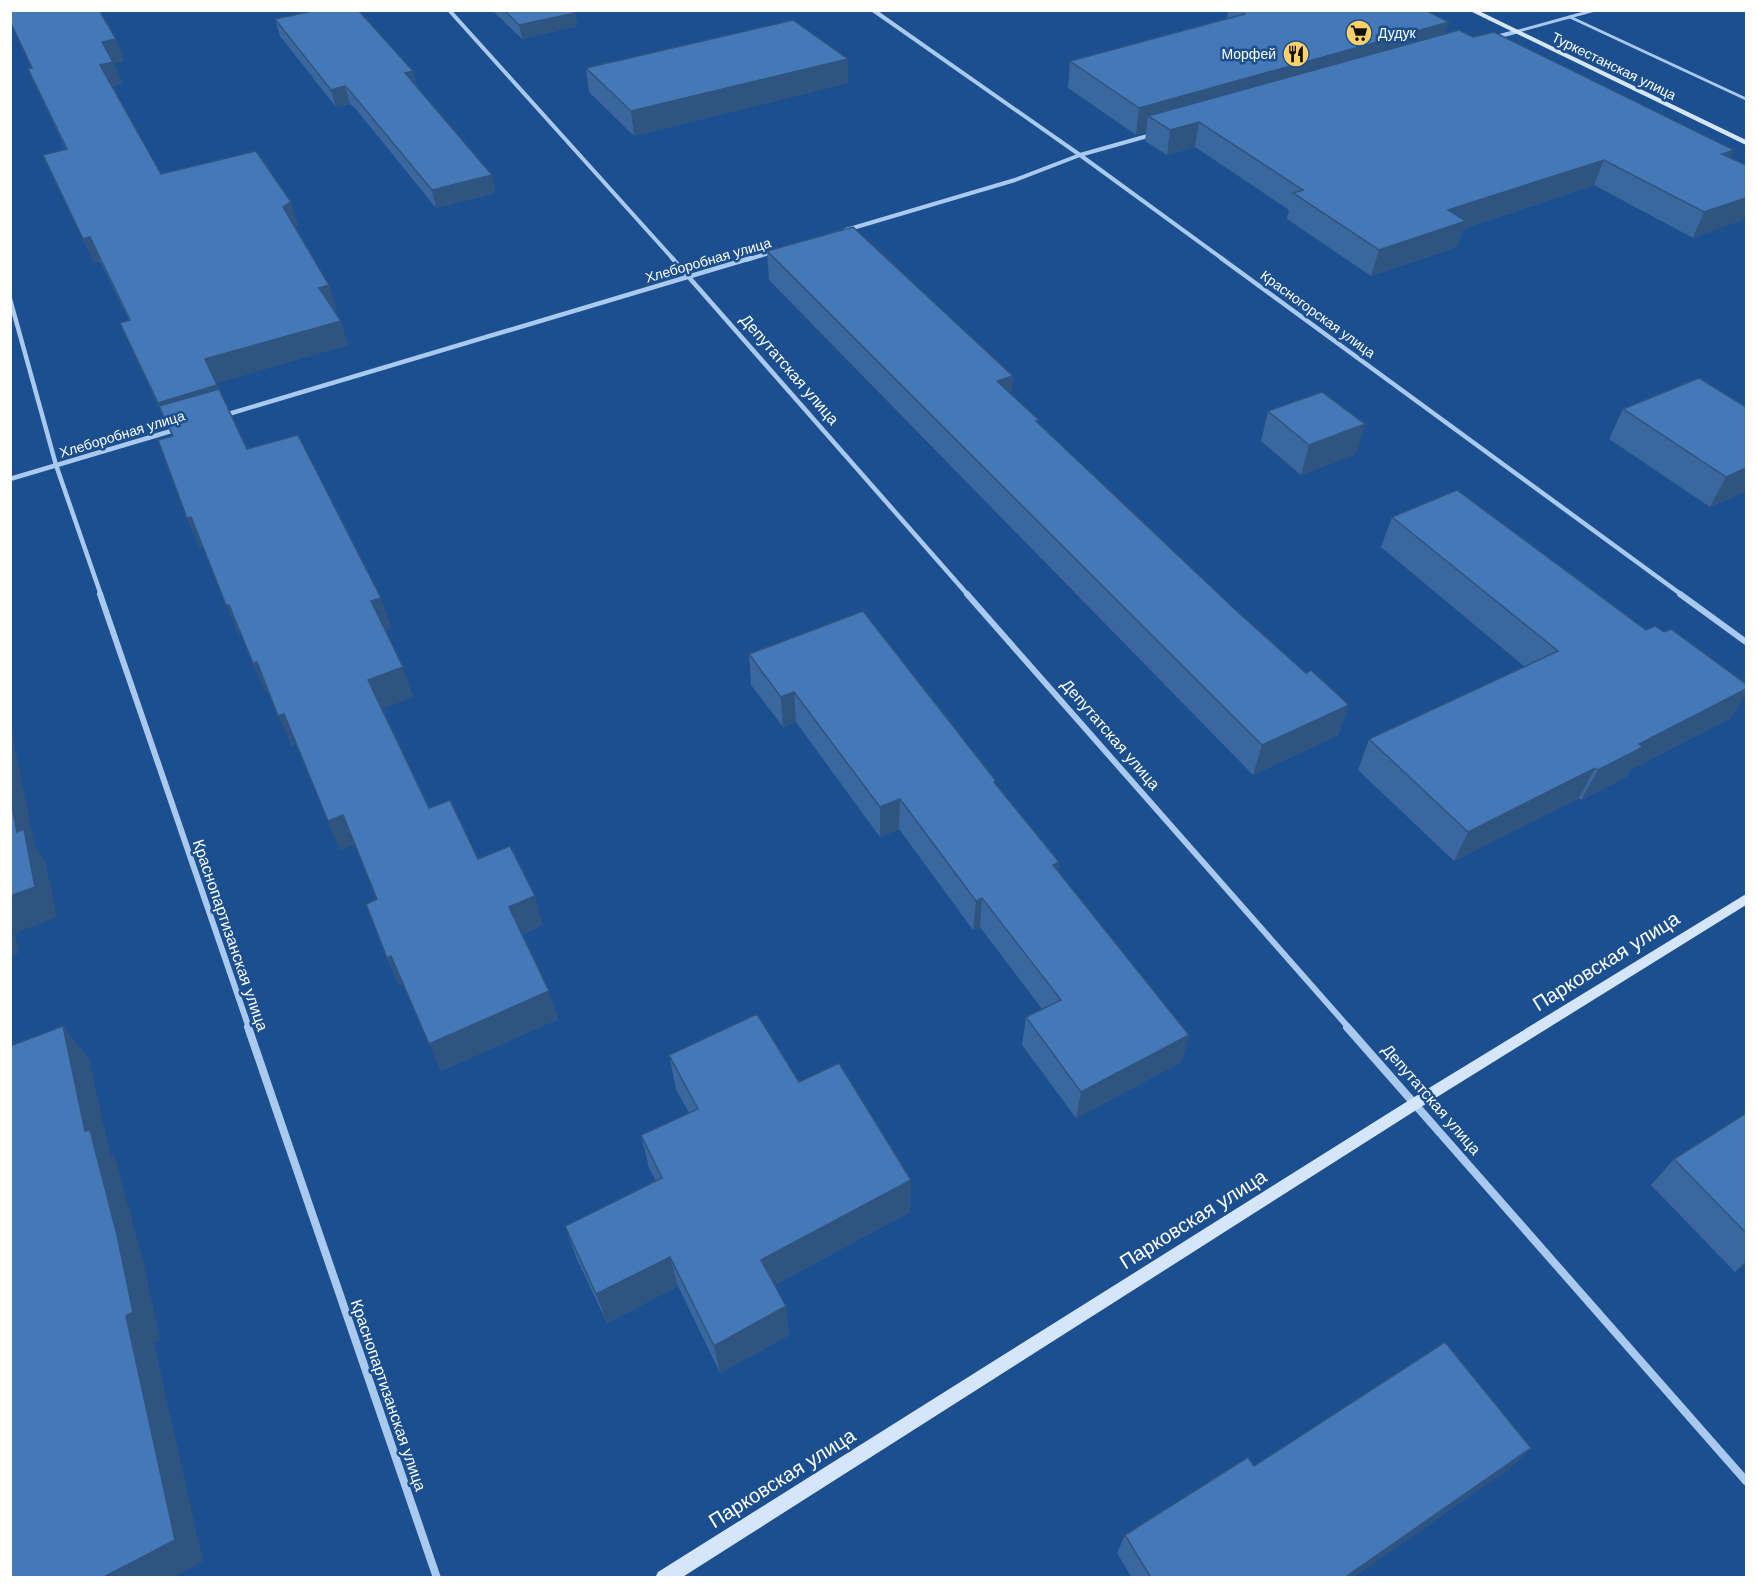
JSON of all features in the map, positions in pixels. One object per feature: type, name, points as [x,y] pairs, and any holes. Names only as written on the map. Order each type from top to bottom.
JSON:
[{"type":"street","name":"Депутатская улица","points":[[449,10],[689,277],[1746,1481]]},
{"type":"street","name":"Красногорская улица","points":[[873,10],[1080,155],[1746,642]]},
{"type":"street","name":"Туркестанская улица","points":[[1471,10],[1746,143]]},
{"type":"street","points":[[1494,38],[1515,32]]},
{"type":"street","points":[[838,233],[1015,180],[1080,155],[1161,132]]},
{"type":"street","name":"Хлеборобная улица","points":[[214,418],[781,250]]},
{"type":"street","name":"Краснопартизанская улица","points":[[10,298],[56,465],[437,1578]]},
{"type":"street","name":"Хлеборобная улица","points":[[10,478],[180,428]]},
{"type":"street","name":"Парковская улица","points":[[664,1578],[1416,1103],[1746,899]]},
{"type":"lane","points":[[1515,32],[1596,10]]},
{"type":"lane","points":[[1570,17],[1746,99]]},
{"type":"building","points":[[10,10],[99,10],[116,39],[102,42],[113,62],[100,65],[161,174],[256,151],[291,202],[283,207],[329,285],[319,288],[341,321],[205,359],[217,385],[158,403],[120,323],[130,320],[90,237],[83,239],[43,155],[67,149],[28,69],[32,68],[10,21]]},
{"type":"building","points":[[317,10],[358,10],[413,71],[405,73],[492,175],[432,190],[345,86],[331,90],[275,19]]},
{"type":"building","points":[[504,10],[572,10],[575,13],[519,25]]},
{"type":"building","points":[[1239,10],[1425,10],[1449,22],[1139,108],[1070,61],[1245,14]]},
{"type":"building","points":[[793,20],[848,59],[631,111],[586,68]]},
{"type":"building","points":[[1459,30],[1473,37],[1494,32],[1734,150],[1722,154],[1746,165],[1746,198],[1704,212],[1604,160],[1448,210],[1466,221],[1379,250],[1293,193],[1303,190],[1199,122],[1170,130],[1148,116]]},
{"type":"building","points":[[853,227],[1013,376],[997,381],[1039,420],[1036,421],[1240,614],[1306,673],[1311,670],[1349,705],[1262,745],[767,251]]},
{"type":"building","points":[[1699,378],[1746,407],[1746,468],[1726,477],[1623,409]]},
{"type":"building","points":[[219,389],[247,449],[298,435],[381,598],[371,601],[403,667],[368,680],[429,808],[450,800],[478,859],[510,846],[535,896],[509,907],[549,991],[429,1044],[391,956],[387,958],[366,904],[377,899],[343,815],[328,821],[284,714],[278,716],[257,662],[253,663],[229,605],[226,605],[191,517],[187,518],[158,440],[173,436],[159,406]]},
{"type":"building","points":[[1322,392],[1365,424],[1309,445],[1268,411]]},
{"type":"building","points":[[1457,490],[1646,630],[1655,626],[1664,632],[1671,629],[1746,684],[1746,689],[1639,744],[1643,747],[1598,770],[1595,768],[1468,832],[1369,739],[1558,651],[1392,517]]},
{"type":"building","points":[[863,611],[996,781],[994,782],[1059,862],[1053,865],[1189,1035],[1081,1092],[1026,1017],[1061,1000],[982,898],[976,901],[900,799],[880,807],[794,692],[781,697],[749,654]]},
{"type":"building","points":[[10,796],[17,832],[24,829],[35,887],[10,896]]},
{"type":"building","points":[[757,1014],[799,1082],[839,1063],[911,1180],[761,1260],[786,1306],[714,1346],[670,1257],[596,1294],[565,1226],[662,1178],[641,1135],[698,1109],[669,1055]]},
{"type":"building","points":[[63,1026],[85,1131],[90,1130],[117,1235],[133,1312],[126,1316],[175,1540],[102,1578],[10,1578],[10,1046]]},
{"type":"building","points":[[1746,1113],[1746,1233],[1674,1159]]},
{"type":"building","points":[[1445,1342],[1531,1448],[1344,1578],[1151,1578],[1125,1535],[1248,1457],[1254,1466]]},
{"type":"place","name":"Дудук","points":[[1359,33]]},
{"type":"place","name":"Морфей","points":[[1296,54]]}]
